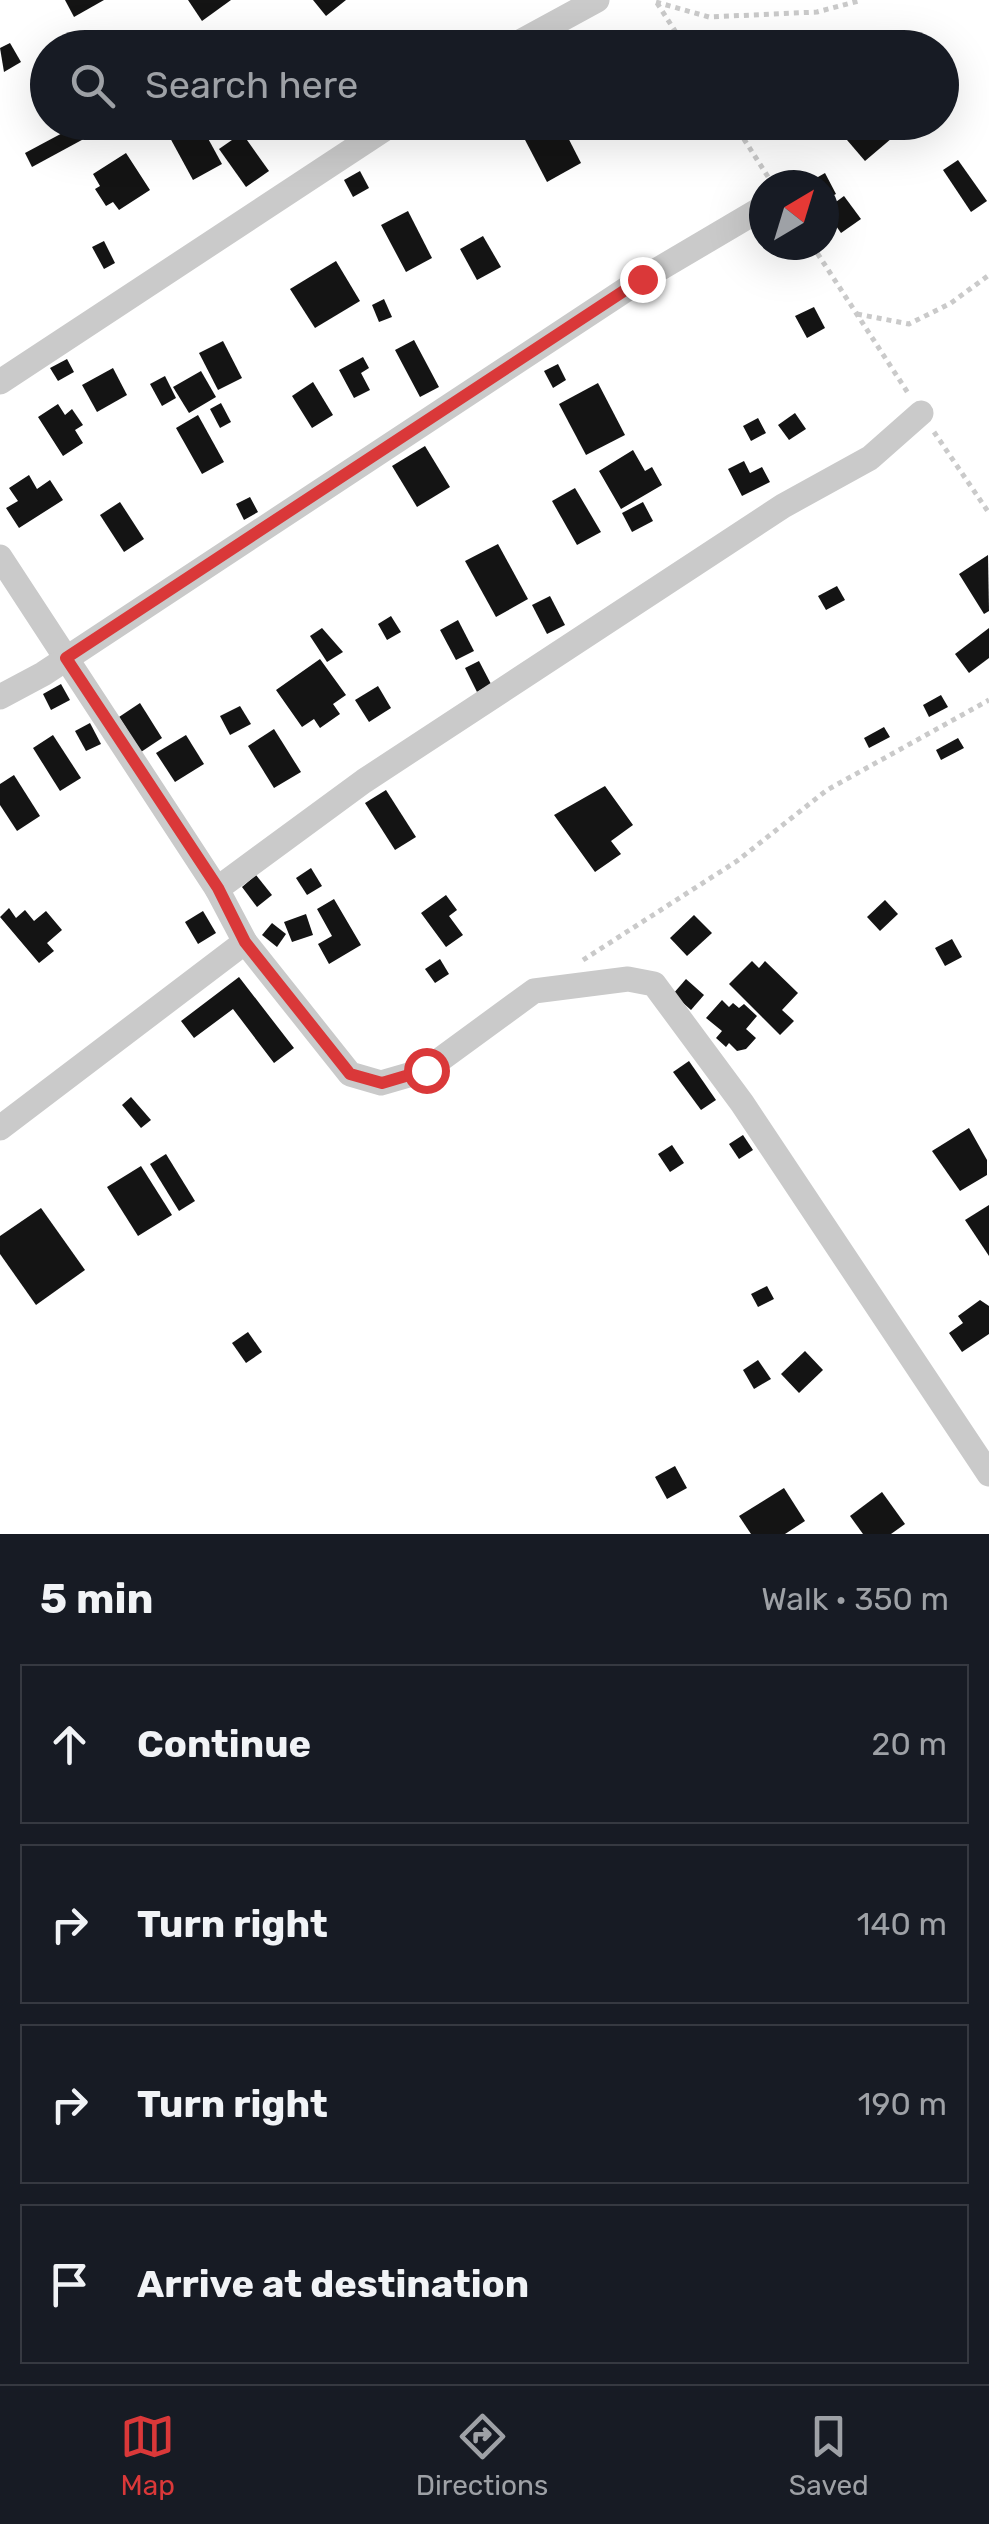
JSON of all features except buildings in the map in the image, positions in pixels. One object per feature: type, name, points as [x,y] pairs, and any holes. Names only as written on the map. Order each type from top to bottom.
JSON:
[{"type":"street","points":[[542,30],[597,0]]},
{"type":"street","points":[[0,382],[368,140]]},
{"type":"street","points":[[0,697],[66,658],[626,290],[749,216]]},
{"type":"street","points":[[218,888],[380,771],[783,506],[870,458],[922,413]]},
{"type":"street","points":[[0,557],[218,888],[245,942],[350,1074],[382,1083],[426,1070],[534,992],[628,979],[654,984],[742,1103],[989,1474]]},
{"type":"street","points":[[0,1128],[245,942]]},
{"type":"path","points":[[656,1],[709,17],[817,12],[862,0]]},
{"type":"path","points":[[656,1],[675,30]]},
{"type":"path","points":[[745,140],[764,170]]},
{"type":"path","points":[[822,260],[989,513]]},
{"type":"path","points":[[856,314],[909,324],[951,303],[989,275]]},
{"type":"path","points":[[579,963],[737,861],[827,790],[989,700]]},
{"type":"route","points":[[426,1070],[382,1083],[350,1074],[245,942],[218,888],[66,658],[642,279]]}]
